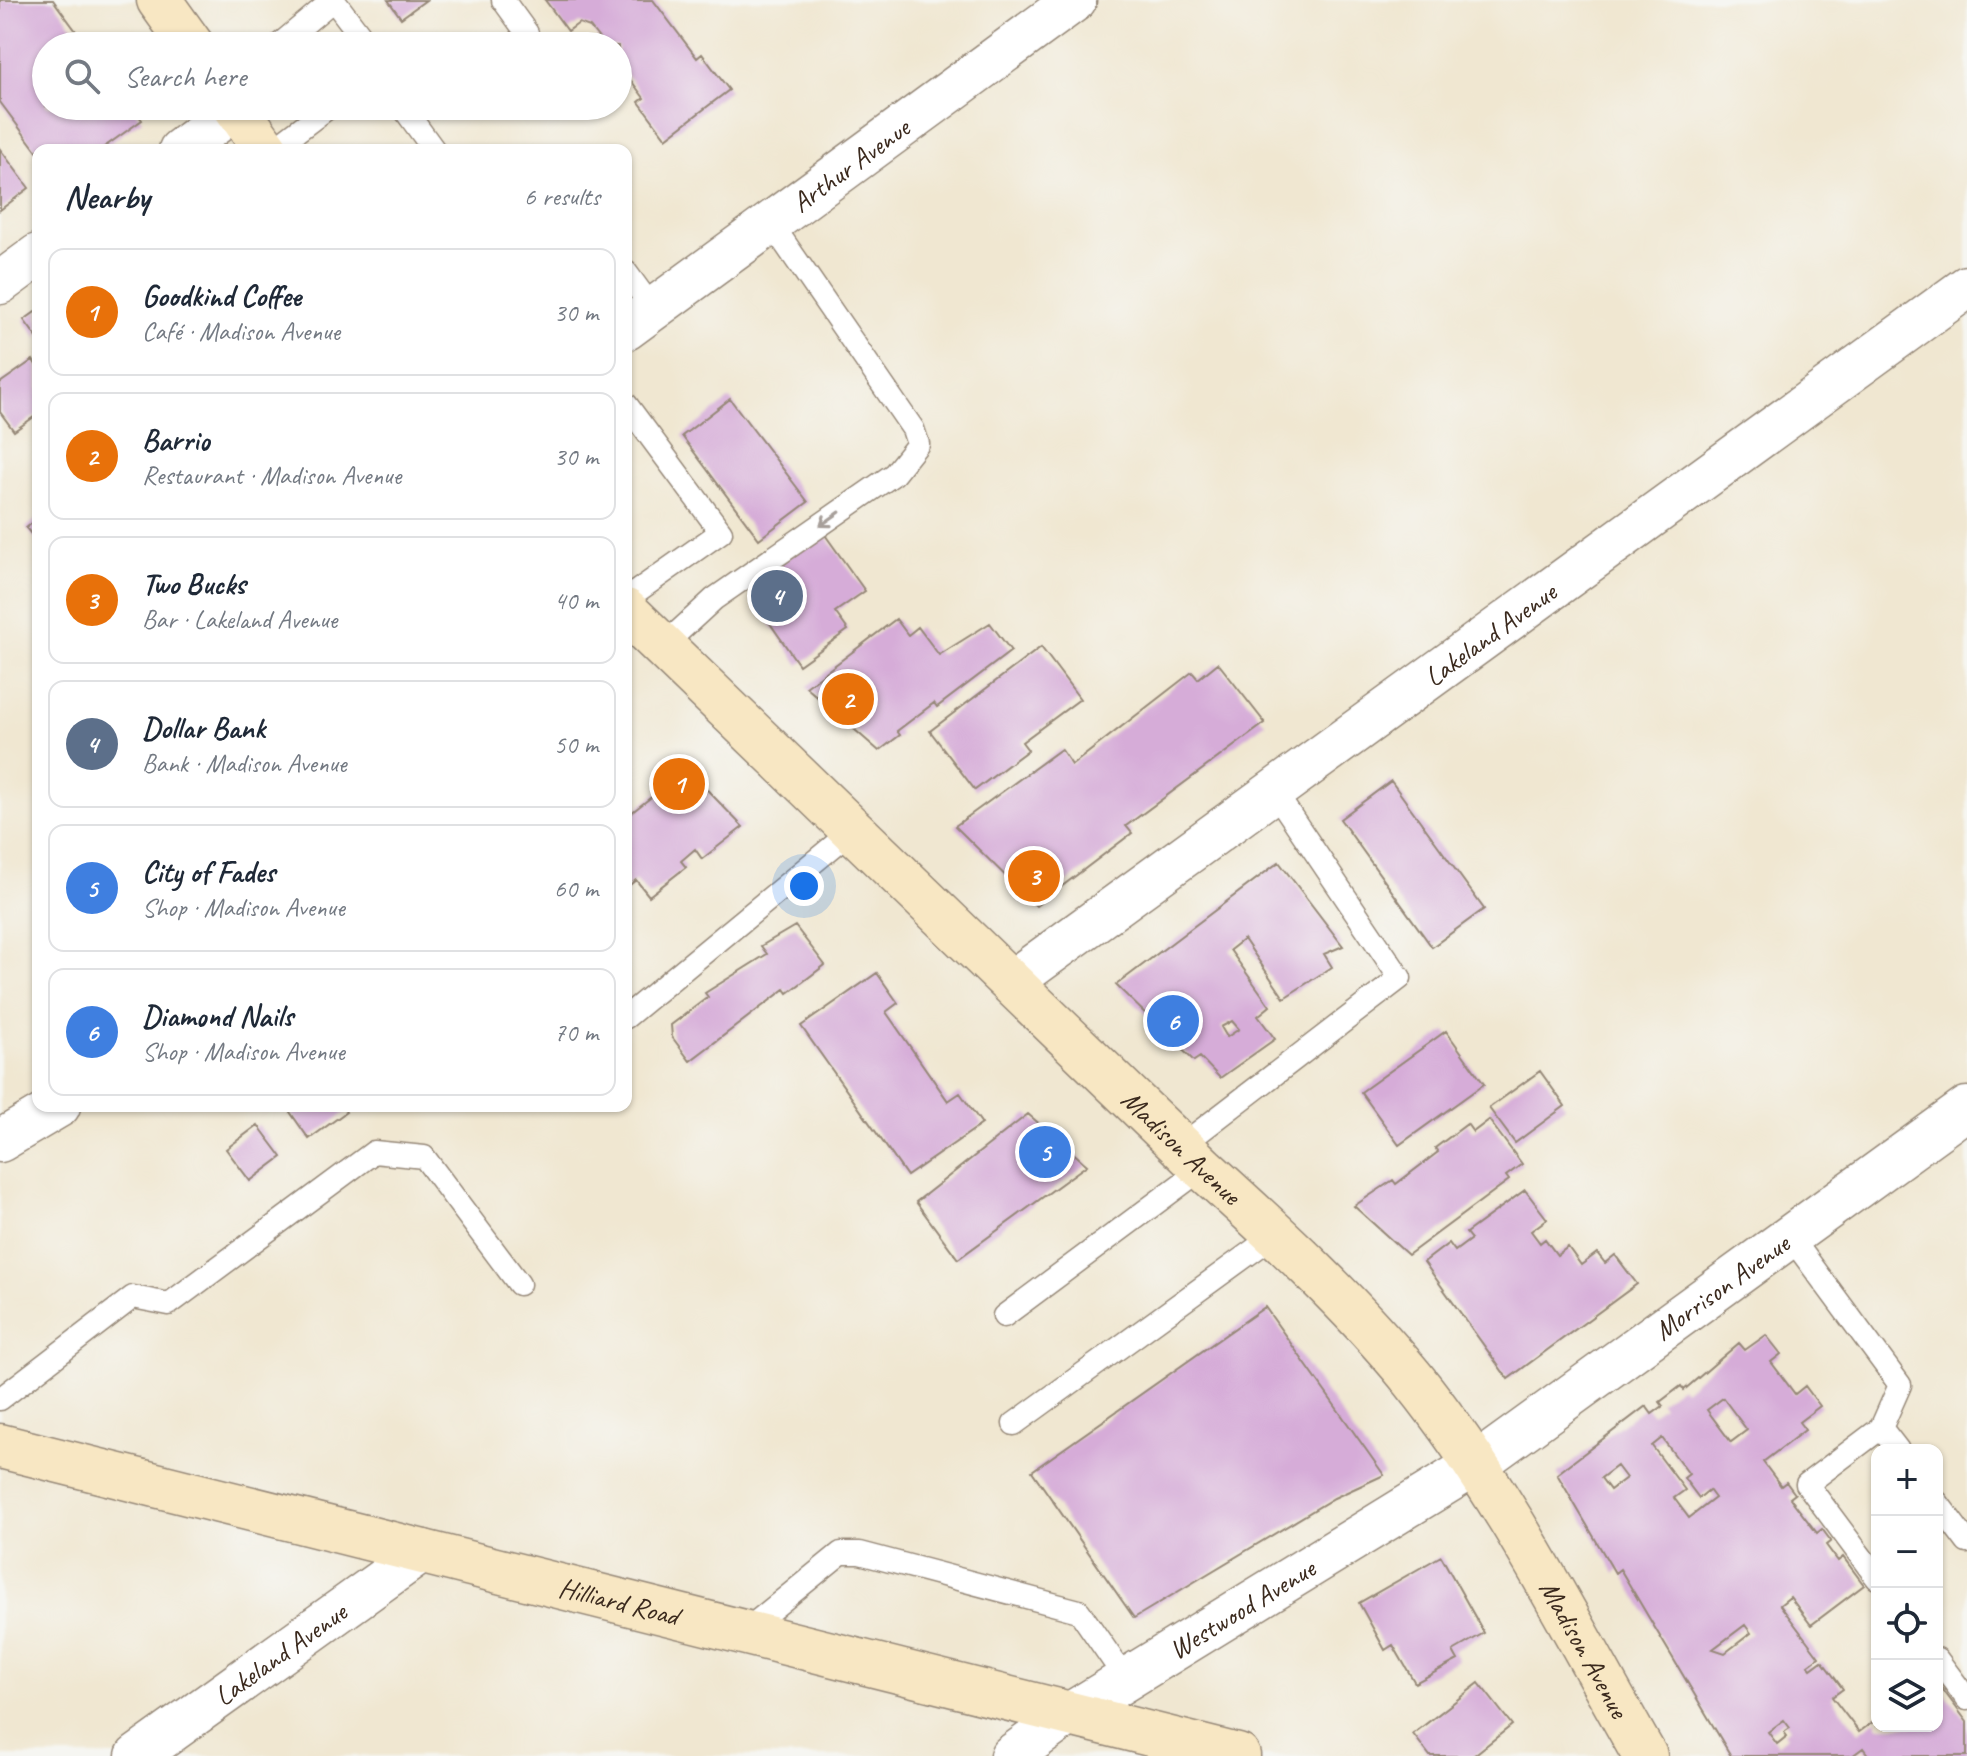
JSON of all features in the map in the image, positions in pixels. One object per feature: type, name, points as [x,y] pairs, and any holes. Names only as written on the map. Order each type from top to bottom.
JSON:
[{"type":"main road","points":[[159,0],[182,32]]},
{"type":"main road","points":[[246,120],[264,144]]},
{"type":"main road","name":"Madison Avenue","points":[[636,623],[1276,1234],[1414,1380],[1475,1465],[1645,1756]]},
{"type":"main road","name":"Hilliard Road","points":[[0,1446],[1238,1756]]},
{"type":"street","name":"Arthur Avenue","points":[[639,319],[1075,0]]},
{"type":"street","points":[[188,144],[219,120]]},
{"type":"street","points":[[0,283],[32,259]]},
{"type":"street","name":"Lakeland Avenue","points":[[1011,982],[1967,287]]},
{"type":"street","name":"Morrison Avenue","points":[[1475,1465],[1967,1108]]},
{"type":"street","points":[[0,1141],[49,1112]]},
{"type":"street","name":"Westwood Avenue","points":[[1011,1756],[1068,1715],[1475,1465]]},
{"type":"street","name":"Lakeland Avenue","points":[[137,1756],[423,1551]]},
{"type":"lane","points":[[503,0],[526,32]]},
{"type":"lane","points":[[295,32],[334,1],[358,32]]},
{"type":"lane","points":[[277,144],[311,120]]},
{"type":"lane","points":[[412,120],[430,144]]},
{"type":"lane","points":[[636,623],[714,599],[894,474],[918,444],[913,429],[771,223]]},
{"type":"lane","points":[[632,294],[639,319]]},
{"type":"lane","points":[[632,412],[721,532],[636,623]]},
{"type":"lane","points":[[1004,1316],[1400,978],[1274,791]]},
{"type":"lane","points":[[632,1012],[854,829]]},
{"type":"lane","points":[[0,1399],[133,1297],[169,1304],[374,1152],[424,1157],[519,1284]]},
{"type":"lane","points":[[1014,1424],[1276,1234]]},
{"type":"lane","points":[[1790,1236],[1900,1385],[1881,1428],[1807,1484],[1871,1570]]},
{"type":"lane","points":[[1881,1428],[1893,1444]]},
{"type":"lane","points":[[1943,1510],[1967,1542]]},
{"type":"lane","points":[[744,1632],[776,1602],[841,1553],[860,1553],[1079,1611],[1126,1679]]},
{"type":"lane","points":[[1938,1660],[1967,1699]]},
{"type":"building","points":[[0,0],[53,0],[77,32],[32,32],[32,120],[142,120],[108,144],[32,145],[0,102]]},
{"type":"building","points":[[388,0],[426,0],[401,18]]},
{"type":"building","points":[[545,0],[653,0],[697,58],[702,54],[729,90],[666,138],[639,102],[644,98],[632,82],[632,32],[594,32],[579,23],[568,31]]},
{"type":"building","points":[[0,149],[29,188],[0,210]]},
{"type":"building","points":[[32,314],[32,331],[24,320]]},
{"type":"building","points":[[32,361],[32,418],[14,431],[0,412],[0,383]]},
{"type":"building","points":[[730,399],[808,502],[759,539],[682,436]]},
{"type":"building","points":[[823,532],[865,591],[835,612],[848,630],[799,665],[760,609],[766,605],[751,584]]},
{"type":"building","points":[[896,619],[908,635],[918,627],[939,655],[990,623],[1011,651],[937,707],[934,703],[897,731],[900,735],[879,751],[806,687]]},
{"type":"building","points":[[1041,647],[1080,699],[1022,742],[1028,750],[975,790],[930,731]]},
{"type":"building","points":[[1218,663],[1265,723],[1126,826],[1132,833],[1036,906],[955,826],[1061,749],[1072,765],[1192,672],[1198,679]]},
{"type":"building","points":[[687,769],[743,827],[702,859],[695,849],[681,861],[686,867],[649,896],[636,880],[632,883],[632,812]]},
{"type":"building","points":[[1391,781],[1484,909],[1432,947],[1340,819]]},
{"type":"building","points":[[1279,862],[1343,946],[1324,954],[1332,967],[1284,998],[1244,939],[1230,950],[1270,1006],[1258,1016],[1275,1039],[1220,1078],[1200,1057],[1194,1061],[1116,985]],"holes":[[[1232,1021],[1239,1029],[1227,1037],[1221,1027]]]},
{"type":"building","points":[[795,926],[825,965],[788,993],[785,989],[690,1061],[672,1037],[671,1025],[708,997],[705,993],[767,954],[761,946]]},
{"type":"building","points":[[877,973],[898,1003],[886,1012],[948,1101],[960,1093],[982,1124],[907,1176],[801,1026]]},
{"type":"building","points":[[1446,1031],[1484,1084],[1399,1145],[1361,1092]]},
{"type":"building","points":[[1540,1071],[1565,1106],[1515,1143],[1489,1108]]},
{"type":"building","points":[[290,1112],[346,1112],[309,1139]]},
{"type":"building","points":[[1028,1114],[1087,1165],[958,1259],[916,1202]]},
{"type":"building","points":[[1489,1120],[1522,1164],[1506,1176],[1509,1180],[1408,1255],[1354,1206],[1393,1180],[1396,1184],[1438,1152],[1435,1148],[1467,1124],[1473,1132]]},
{"type":"building","points":[[258,1125],[282,1157],[250,1181],[226,1149]]},
{"type":"building","points":[[1525,1190],[1547,1219],[1531,1231],[1540,1243],[1545,1239],[1557,1255],[1568,1247],[1581,1265],[1597,1253],[1605,1263],[1615,1255],[1637,1284],[1508,1379],[1424,1262],[1449,1243],[1455,1251],[1471,1239],[1466,1233]]},
{"type":"building","points":[[1265,1307],[1384,1475],[1334,1498],[1134,1618],[1032,1471]]},
{"type":"building","points":[[1766,1335],[1781,1354],[1771,1362],[1795,1394],[1805,1386],[1820,1406],[1799,1422],[1805,1430],[1763,1462],[1781,1486],[1786,1482],[1795,1494],[1790,1498],[1817,1533],[1822,1529],[1831,1541],[1826,1545],[1838,1561],[1843,1557],[1864,1585],[1811,1625],[1790,1597],[1780,1605],[1819,1657],[1808,1665],[1811,1669],[1822,1661],[1843,1689],[1832,1697],[1859,1732],[1871,1723],[1871,1732],[1943,1732],[1943,1690],[1967,1722],[1967,1756],[1869,1756],[1863,1748],[1852,1756],[1731,1756],[1620,1569],[1615,1573],[1557,1474],[1646,1406],[1652,1414],[1663,1406],[1660,1402],[1681,1386],[1684,1390],[1739,1343],[1745,1350]],"holes":[[[1723,1398],[1747,1430],[1731,1442],[1707,1410]],[[1662,1438],[1689,1474],[1684,1478],[1699,1498],[1709,1490],[1715,1498],[1689,1518],[1674,1498],[1685,1490],[1652,1446]],[[1617,1466],[1626,1478],[1610,1490],[1601,1478]],[[1745,1625],[1751,1633],[1725,1653],[1713,1649]],[[1784,1720],[1790,1728],[1784,1732],[1787,1736],[1777,1744],[1768,1732]]]},
{"type":"building","points":[[1441,1556],[1484,1633],[1453,1651],[1458,1660],[1415,1683],[1393,1645],[1385,1650],[1359,1603]]},
{"type":"building","points":[[1479,1683],[1512,1725],[1473,1756],[1430,1756],[1413,1734]]},
{"type":"place","name":"Dollar Bank","points":[[777,596]]},
{"type":"place","name":"Barrio","points":[[848,699]]},
{"type":"place","name":"Goodkind Coffee","points":[[679,784]]},
{"type":"place","name":"Two Bucks","points":[[1034,876]]},
{"type":"place","name":"Diamond Nails","points":[[1173,1021]]},
{"type":"place","name":"City of Fades","points":[[1045,1152]]}]
